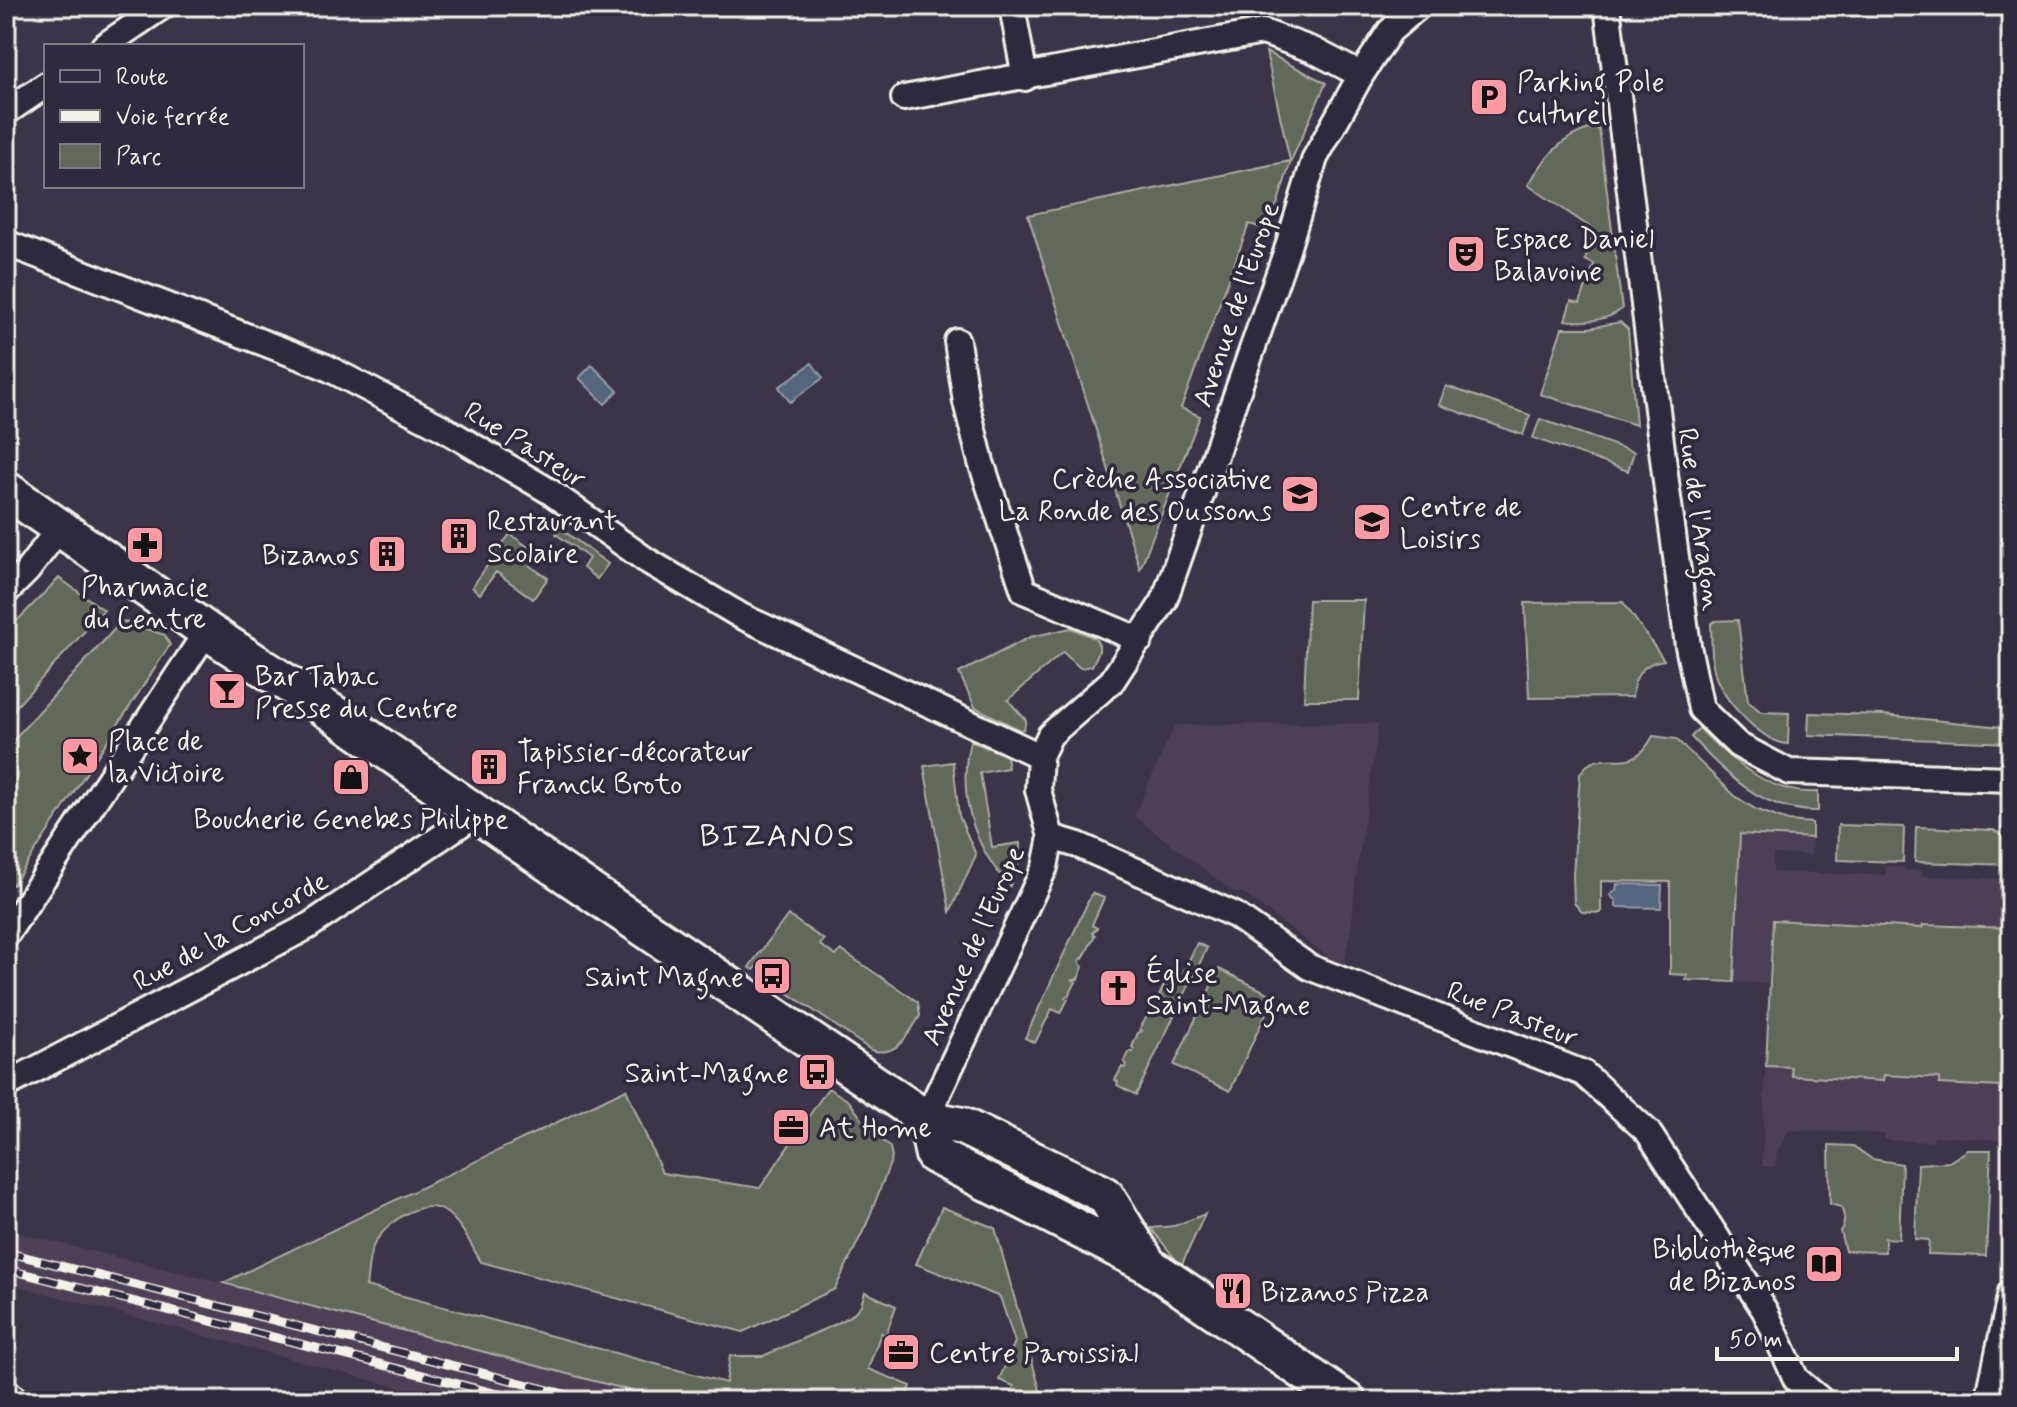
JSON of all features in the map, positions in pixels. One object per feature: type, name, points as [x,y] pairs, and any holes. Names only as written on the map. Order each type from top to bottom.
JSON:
[{"type":"main road","points":[[6,490],[207,631],[334,714],[926,1119],[962,1126],[1105,1195],[1148,1265],[1347,1401]]},
{"type":"street","points":[[107,44],[163,6]]},
{"type":"street","points":[[1012,6],[1025,78]]},
{"type":"street","name":"Avenue de l'Europe","points":[[926,1119],[1045,867],[1051,837],[1038,790],[1040,756],[1050,735],[1112,681],[1164,601],[1286,253],[1315,158],[1361,75],[1390,31],[1419,6]]},
{"type":"street","name":"Rue de l'Aragon","points":[[1607,6],[1667,490],[1688,646],[1701,709],[1738,745],[1789,772],[2011,779]]},
{"type":"street","points":[[904,98],[1263,32],[1313,50],[1361,75]]},
{"type":"street","points":[[6,112],[44,86]]},
{"type":"street","name":"Rue Pasteur","points":[[6,243],[326,367],[441,427],[549,491],[646,560],[741,616],[1040,756]]},
{"type":"street","points":[[957,341],[966,402],[981,462],[1024,591],[1140,640]]},
{"type":"street","points":[[6,592],[27,571],[61,526]]},
{"type":"street","points":[[6,935],[207,631]]},
{"type":"street","name":"Rue de la Concorde","points":[[6,1085],[307,927],[476,814]]},
{"type":"street","name":"Rue Pasteur","points":[[1051,837],[1078,845],[1235,915],[1309,967],[1583,1073],[1648,1132],[1765,1311],[1796,1379],[1822,1401]]},
{"type":"street","points":[[1988,1401],[2011,1292]]},
{"type":"street","points":[[6,1391],[17,1401]]},
{"type":"shaded area","points":[[1379,723],[1343,968],[1243,893],[1235,893],[1134,816],[1175,725]]},
{"type":"shaded area","points":[[1740,833],[1812,838],[1811,855],[1773,854],[1773,872],[1885,875],[1886,866],[1922,870],[1922,876],[2011,879],[2011,974],[2003,1140],[1934,1136],[1933,1142],[1884,1140],[1884,1134],[1789,1130],[1777,1153],[1775,1167],[1762,1166],[1768,984],[1734,982]]},
{"type":"shaded area","points":[[6,1230],[223,1283],[670,1401],[449,1401],[6,1283]]},
{"type":"green space","points":[[1266,52],[1326,83],[1291,161],[1269,230],[1249,224],[1181,408],[1200,416],[1140,569],[1028,215],[1290,161]]},
{"type":"green space","points":[[1589,129],[1599,129],[1622,309],[1602,319],[1572,321],[1565,320],[1571,301],[1580,303],[1594,264],[1585,260],[1594,230],[1528,185],[1561,144]]},
{"type":"green space","points":[[1620,322],[1628,329],[1636,425],[1540,394],[1562,328],[1589,328]]},
{"type":"green space","points":[[1446,386],[1530,415],[1523,435],[1439,405]]},
{"type":"green space","points":[[1540,419],[1634,452],[1628,471],[1533,438]]},
{"type":"green space","points":[[560,528],[608,564],[597,579],[583,568],[589,558],[556,534]]},
{"type":"green space","points":[[510,534],[538,554],[530,566],[548,578],[533,599],[496,572],[480,594],[472,587]]},
{"type":"green space","points":[[59,578],[104,610],[6,718],[6,632]]},
{"type":"green space","points":[[1308,600],[1364,600],[1359,700],[1304,700]]},
{"type":"green space","points":[[1623,602],[1664,660],[1650,664],[1640,672],[1632,697],[1529,698],[1525,603]]},
{"type":"green space","points":[[1738,620],[1748,701],[1761,712],[1789,713],[1788,744],[1768,737],[1747,720],[1730,701],[1715,675],[1711,624]]},
{"type":"green space","points":[[122,621],[165,635],[170,645],[13,885],[6,878],[6,748]]},
{"type":"green space","points":[[1071,628],[1095,638],[1099,651],[1092,666],[1080,668],[1063,652],[1008,700],[1026,720],[1024,729],[1020,730],[975,707],[959,673],[1030,637]]},
{"type":"green space","points":[[1809,713],[1884,715],[2011,728],[2011,743],[1808,735]]},
{"type":"green space","points":[[1699,728],[1753,774],[1784,788],[1818,792],[1818,811],[1780,805],[1747,789],[1691,737]]},
{"type":"green space","points":[[1653,736],[1676,739],[1735,796],[1755,809],[1788,821],[1812,823],[1812,838],[1740,834],[1734,982],[1686,980],[1687,975],[1670,974],[1670,882],[1601,881],[1601,913],[1582,912],[1574,903],[1580,774],[1597,761],[1635,757]]},
{"type":"green space","points":[[970,741],[1006,755],[1008,768],[980,773],[992,847],[1020,843],[1020,860],[1010,886],[986,854],[971,819],[966,781]]},
{"type":"green space","points":[[953,762],[959,816],[976,855],[950,912],[924,766]]},
{"type":"green space","points":[[1838,825],[1904,827],[1903,862],[1837,860]]},
{"type":"green space","points":[[1916,827],[1993,830],[2003,836],[2008,844],[2011,865],[1915,862]]},
{"type":"green space","points":[[1092,893],[1104,898],[1092,925],[1097,928],[1092,933],[1095,935],[1079,961],[1083,967],[1078,979],[1073,980],[1076,982],[1065,997],[1068,999],[1061,1013],[1052,1009],[1035,1043],[1025,1038]]},
{"type":"green space","points":[[788,915],[824,940],[820,945],[836,956],[841,950],[918,1002],[920,1016],[901,1043],[888,1051],[871,1050],[781,988],[788,978],[762,960],[754,970],[749,967]]},
{"type":"green space","points":[[1773,920],[1922,928],[1923,925],[2011,928],[2004,1098],[2003,1087],[1939,1084],[1939,1078],[1884,1075],[1883,1081],[1792,1076],[1791,1067],[1766,1066]]},
{"type":"green space","points":[[1197,943],[1207,948],[1136,1095],[1117,1085],[1115,1080],[1122,1067],[1127,1065],[1124,1062],[1130,1051],[1133,1052],[1132,1047],[1147,1016],[1150,1017],[1148,1012],[1154,1001],[1161,1000],[1159,996],[1171,970],[1182,975]]},
{"type":"green space","points":[[1219,969],[1274,996],[1230,1091],[1174,1065]]},
{"type":"green space","points":[[828,1088],[849,1101],[869,1129],[890,1147],[892,1158],[867,1223],[835,1289],[743,1332],[481,1262],[456,1221],[444,1211],[434,1208],[423,1208],[402,1216],[384,1231],[372,1249],[366,1286],[726,1383],[730,1356],[763,1356],[836,1324],[853,1314],[861,1305],[865,1292],[896,1306],[886,1335],[881,1333],[868,1369],[911,1386],[905,1401],[670,1401],[223,1283],[626,1089],[662,1173],[760,1188]]},
{"type":"green space","points":[[1829,1145],[1853,1146],[1872,1159],[1902,1164],[1899,1239],[1885,1238],[1885,1252],[1845,1251],[1840,1231],[1844,1222],[1841,1207],[1830,1204]]},
{"type":"green space","points":[[1968,1150],[1991,1150],[1986,1256],[1928,1254],[1929,1240],[1915,1239],[1918,1164],[1949,1162]]},
{"type":"green space","points":[[942,1207],[995,1228],[1043,1401],[1009,1401],[1014,1386],[999,1380],[1015,1342],[1000,1297],[916,1264]]},
{"type":"green space","points":[[1205,1214],[1181,1266],[1151,1228],[1174,1226]]},
{"type":"water","points":[[812,363],[823,378],[790,402],[779,387]]},
{"type":"water","points":[[592,365],[618,391],[605,404],[579,378]]},
{"type":"water","points":[[1617,884],[1662,885],[1661,908],[1616,907],[1616,901],[1610,895]]},
{"type":"railway","points":[[6,1252],[592,1401]]},
{"type":"railway","points":[[6,1269],[525,1401]]},
{"type":"place","name":"Parking Pole culturel","points":[[1489,97]]},
{"type":"place","name":"Espace Daniel Balavoine","points":[[1466,254]]},
{"type":"place","name":"Crèche Associative La Ronde des Oussons","points":[[1300,494]]},
{"type":"place","name":"Centre de Loisirs","points":[[1372,522]]},
{"type":"place","name":"Restaurant Scolaire","points":[[459,536]]},
{"type":"place","name":"Pharmacie du Centre","points":[[145,545]]},
{"type":"place","name":"Bizanos","points":[[387,554]]},
{"type":"place","name":"Bar Tabac Presse du Centre","points":[[227,691]]},
{"type":"place","name":"Place de la Victoire","points":[[80,756]]},
{"type":"place","name":"Tapissier-décorateur Franck Broto","points":[[489,767]]},
{"type":"place","name":"Boucherie Genebes Philippe","points":[[351,777]]},
{"type":"place","name":"Saint Magne","points":[[772,976]]},
{"type":"place","name":"Église Saint-Magne","points":[[1118,988]]},
{"type":"place","name":"Saint-Magne","points":[[817,1072]]},
{"type":"place","name":"At Home","points":[[791,1127]]},
{"type":"place","name":"Bibliothèque de Bizanos","points":[[1824,1264]]},
{"type":"place","name":"Bizanos Pizza","points":[[1233,1291]]},
{"type":"place","name":"Centre Paroissial","points":[[901,1352]]},
{"type":"district","name":"BIZANOS","points":[[778,835]]}]
